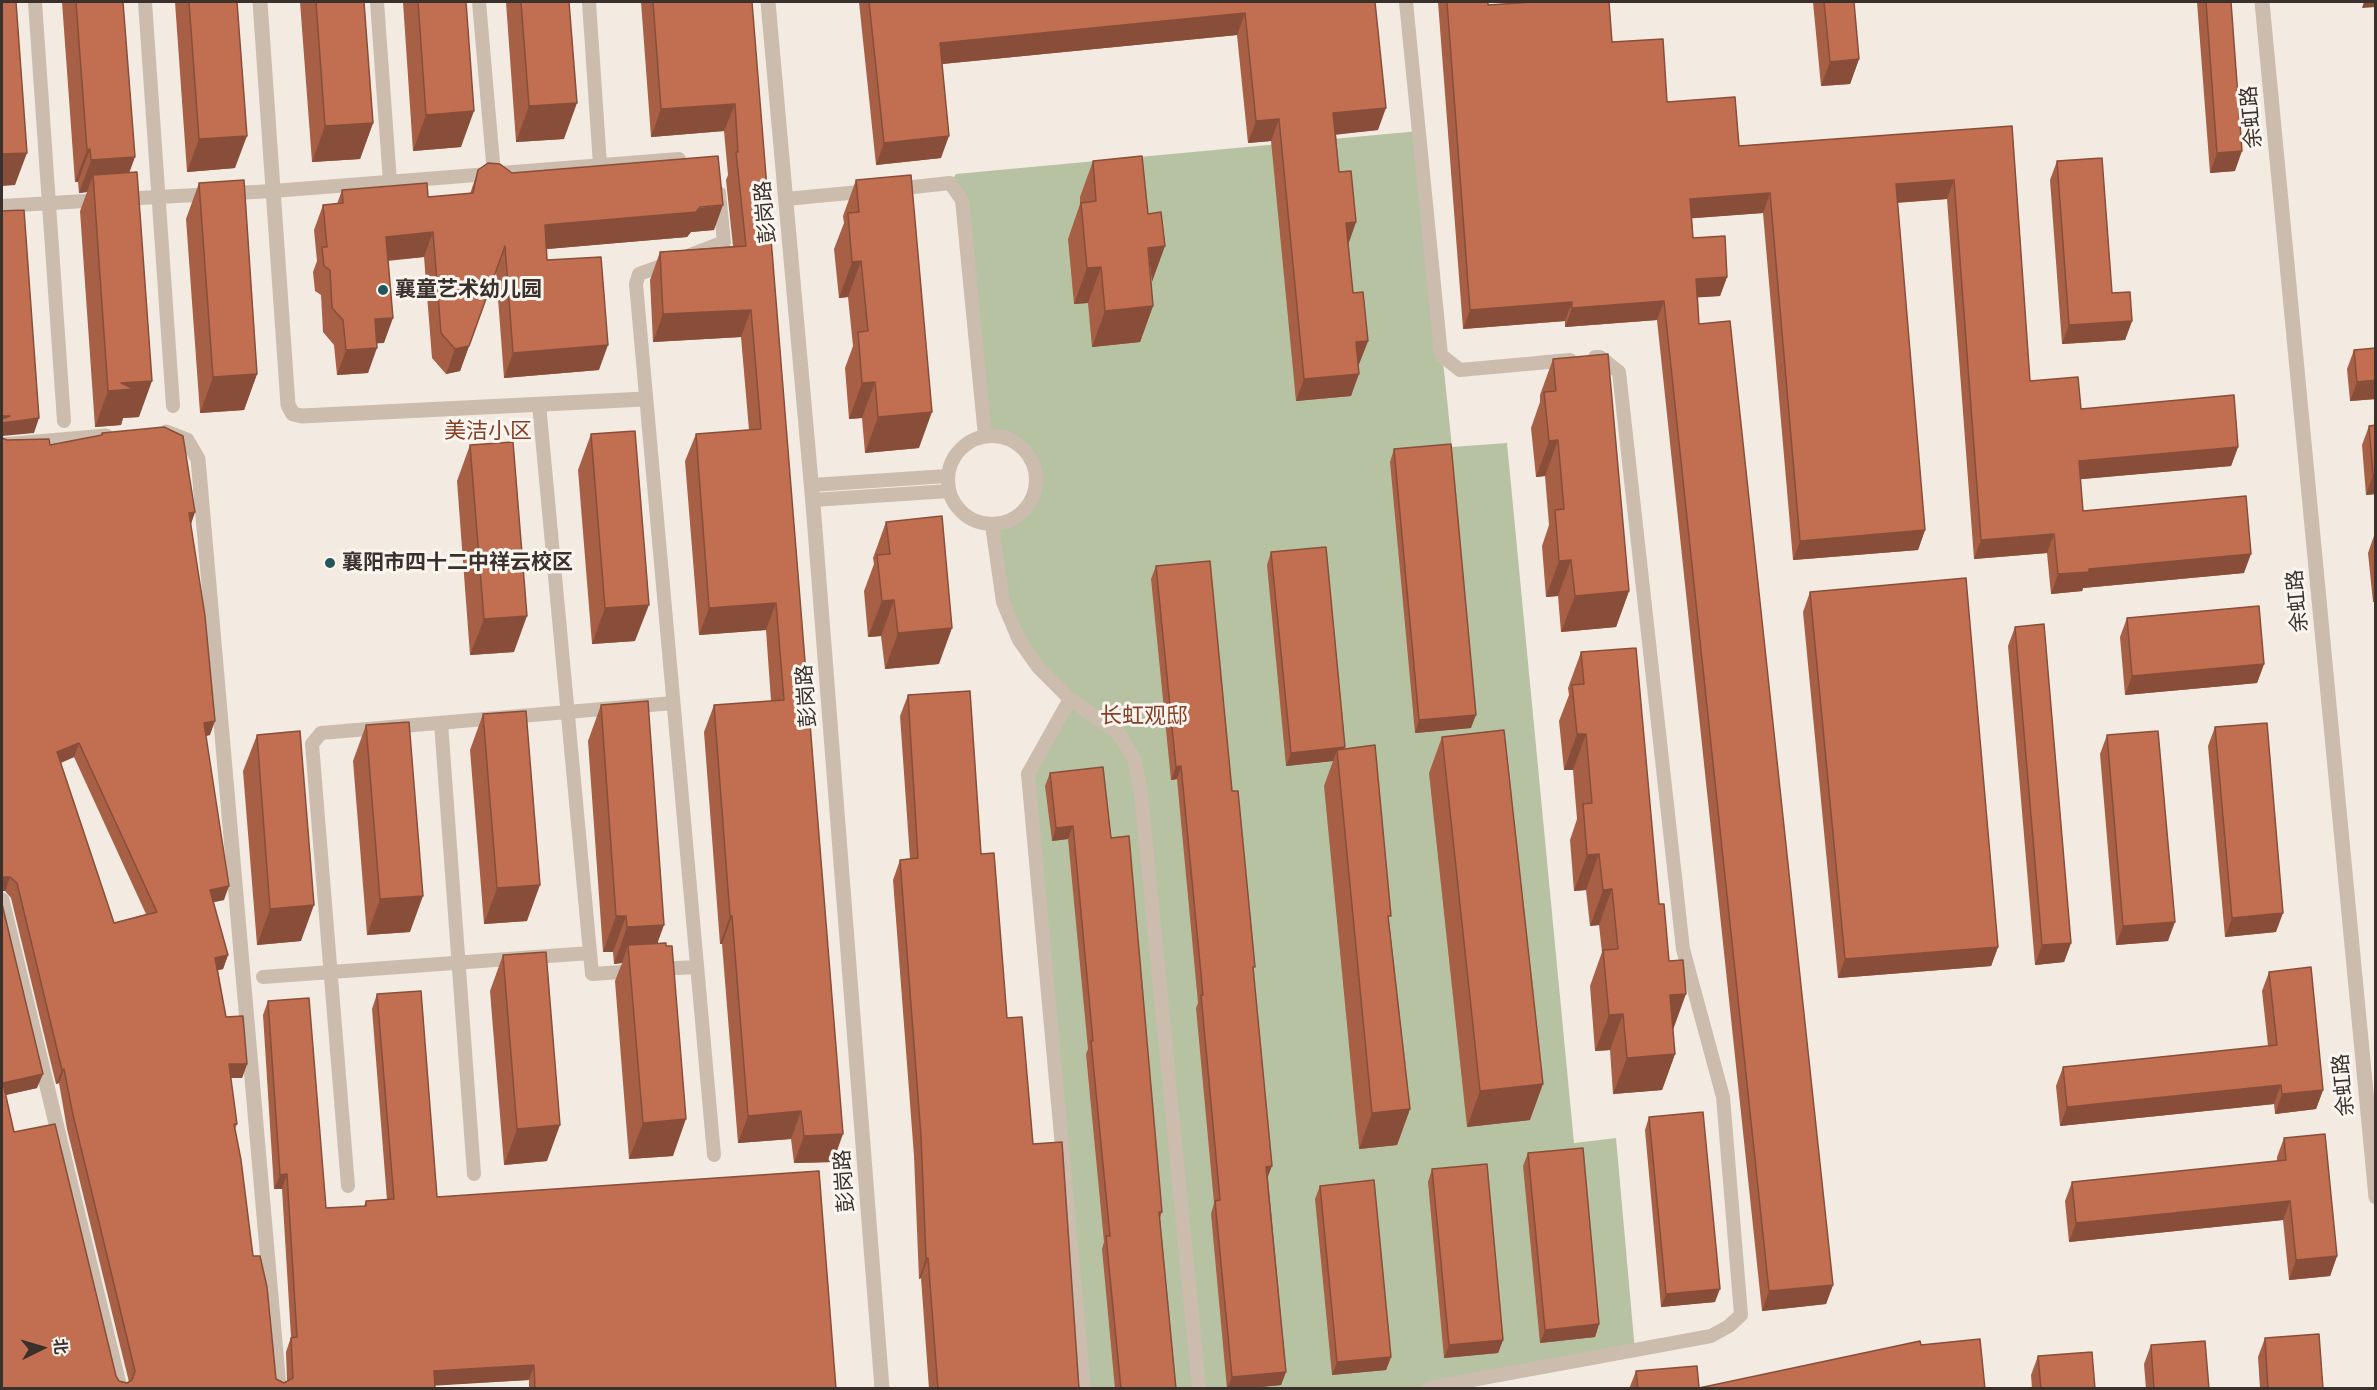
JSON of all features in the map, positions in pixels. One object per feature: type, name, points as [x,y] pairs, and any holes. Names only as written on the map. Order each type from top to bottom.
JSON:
[{"type":"street","points":[[260,2],[288,405],[293,414],[302,416],[645,399]]},
{"type":"street","name":"彭岗路","points":[[768,2],[812,493],[882,1389]]},
{"type":"street","name":"余虹路","points":[[2262,2],[2376,1197]]},
{"type":"street","points":[[156,432],[168,431],[187,440],[198,459],[279,1389]]},
{"type":"street","points":[[2,445],[121,435]]},
{"type":"street","points":[[2,900],[120,1389]]},
{"type":"lane","points":[[35,2],[64,421]]},
{"type":"lane","points":[[145,2],[173,406]]},
{"type":"lane","points":[[377,2],[390,182]]},
{"type":"lane","points":[[479,2],[494,174]]},
{"type":"lane","points":[[589,2],[600,165]]},
{"type":"lane","points":[[1407,2],[1441,355],[1460,370],[1600,357],[1618,372],[1683,950],[1723,1097],[1741,1308],[1741,1315],[1729,1326],[1711,1336],[1429,1389]]},
{"type":"lane","points":[[2,206],[273,191],[692,158]]},
{"type":"lane","points":[[714,1155],[636,285],[639,274],[724,242],[717,178]]},
{"type":"lane","points":[[786,199],[950,183],[962,200],[985,436]]},
{"type":"lane","points":[[539,404],[592,974],[696,967]]},
{"type":"lane","points":[[985,436],[1000,436],[1014,441],[1025,450],[1033,462],[1036,476],[1035,491],[1024,510],[1007,522],[992,525],[978,522],[964,515],[954,504],[947,476],[951,461],[960,449],[971,440],[985,436]]},
{"type":"lane","points":[[812,493],[947,476]]},
{"type":"lane","points":[[812,493],[949,491]]},
{"type":"lane","points":[[992,525],[1003,603],[1019,640],[1038,667],[1070,699],[1118,733],[1134,758],[1141,793],[1199,1389]]},
{"type":"lane","points":[[1070,699],[1028,774],[1084,1389]]},
{"type":"lane","points":[[348,1186],[312,744],[321,733],[672,703]]},
{"type":"lane","points":[[441,723],[474,1174]]},
{"type":"lane","points":[[263,977],[590,953]]},
{"type":"green space","points":[[1419,131],[1452,447],[1507,443],[1574,1143],[1616,1138],[1635,1351],[1429,1388],[1084,1388],[1028,774],[1070,699],[1038,667],[1003,602],[992,525],[1007,522],[1019,515],[1029,504],[1035,491],[1036,476],[1033,462],[1025,450],[1014,441],[1000,436],[985,436],[962,201],[950,183],[956,174]]},
{"type":"building","points":[[2,2],[16,2],[27,153],[2,154]]},
{"type":"building","points":[[76,2],[123,2],[135,157],[91,160],[90,149],[87,150]]},
{"type":"building","points":[[189,2],[237,2],[247,136],[199,139]]},
{"type":"building","points":[[316,2],[364,2],[373,123],[325,126]]},
{"type":"building","points":[[418,2],[466,2],[474,111],[426,115]]},
{"type":"building","points":[[521,2],[569,2],[577,103],[529,106]]},
{"type":"building","points":[[653,2],[752,2],[843,1134],[804,1136],[801,1111],[748,1116],[714,705],[784,700],[776,603],[709,608],[696,434],[761,429],[751,310],[663,314],[660,252],[746,246],[736,152],[738,152],[735,104],[661,109]]},
{"type":"building","points":[[869,2],[1375,2],[1386,108],[1333,113],[1339,172],[1351,171],[1356,222],[1346,223],[1353,293],[1363,292],[1368,341],[1356,342],[1359,374],[1304,379],[1279,119],[1256,121],[1245,13],[940,43],[949,136],[884,143]]},
{"type":"building","points":[[1447,2],[1488,2],[1488,5],[1533,2],[1609,2],[1612,42],[1663,39],[1667,102],[1735,97],[1739,146],[2012,126],[2030,381],[2078,377],[2081,409],[2234,395],[2238,447],[2079,461],[2083,511],[2246,496],[2251,554],[2058,574],[2054,534],[1981,540],[1954,180],[1896,184],[1925,530],[1800,541],[1770,193],[1690,199],[1693,238],[1725,236],[1727,277],[1696,279],[1699,324],[1730,321],[1833,1285],[1769,1291],[1664,301],[1572,308],[1572,302],[1470,310]]},
{"type":"building","points":[[1824,2],[1854,2],[1859,59],[1830,62]]},
{"type":"building","points":[[2206,2],[2231,2],[2242,151],[2217,153]]},
{"type":"building","points":[[718,156],[723,205],[700,207],[696,212],[545,225],[547,260],[601,257],[608,345],[513,353],[505,246],[469,346],[455,349],[441,333],[433,232],[386,237],[393,318],[375,319],[377,348],[346,350],[343,320],[332,308],[330,270],[324,266],[322,247],[327,247],[323,205],[343,203],[342,190],[427,183],[428,197],[473,193],[478,170],[488,163],[500,164],[512,173]]},
{"type":"building","points":[[1142,156],[1148,214],[1161,212],[1165,246],[1148,248],[1153,306],[1105,311],[1101,267],[1087,268],[1081,203],[1096,201],[1093,161]]},
{"type":"building","points":[[2102,158],[2112,293],[2130,292],[2132,321],[2069,325],[2057,161]]},
{"type":"building","points":[[137,172],[152,381],[121,383],[134,389],[108,391],[93,175]]},
{"type":"building","points":[[911,175],[932,412],[878,417],[875,382],[862,383],[858,332],[868,331],[861,261],[852,262],[848,213],[859,212],[856,180]]},
{"type":"building","points":[[244,180],[257,374],[213,377],[199,183]]},
{"type":"building","points":[[24,210],[39,418],[2,423],[2,419],[10,416],[2,416],[2,211]]},
{"type":"building","points":[[2376,348],[2376,380],[2357,382],[2354,350]]},
{"type":"building","points":[[1608,354],[1629,591],[1575,596],[1571,560],[1559,561],[1555,510],[1564,509],[1558,440],[1549,441],[1544,392],[1556,391],[1553,359]]},
{"type":"building","points":[[2376,425],[2376,475],[2373,475],[2369,426]]},
{"type":"building","points":[[164,427],[183,436],[195,512],[189,513],[205,616],[215,721],[204,723],[229,886],[210,890],[228,955],[215,958],[226,1017],[243,1016],[247,1064],[229,1064],[237,1124],[234,1124],[253,1256],[260,1256],[267,1287],[276,1379],[284,1383],[293,1378],[291,1338],[297,1337],[287,1174],[280,1175],[268,1001],[309,998],[326,1208],[366,1206],[366,1201],[394,1199],[377,994],[421,991],[437,1197],[819,1171],[836,1389],[535,1389],[534,1365],[434,1371],[435,1389],[2,1389],[2,904],[43,1074],[3,1083],[14,1132],[55,1124],[116,1376],[119,1381],[127,1383],[132,1380],[135,1371],[64,1069],[62,1070],[17,883],[10,877],[2,879],[2,438],[7,440],[49,439],[50,445],[102,435],[102,433]],"holes":[[[79,743],[157,912],[114,923],[57,752]]]},
{"type":"building","points":[[635,431],[649,605],[605,608],[591,434]]},
{"type":"building","points":[[513,442],[527,616],[484,619],[470,445]]},
{"type":"building","points":[[1451,444],[1476,715],[1419,720],[1394,449]]},
{"type":"building","points":[[942,516],[952,628],[898,633],[894,600],[882,601],[877,555],[890,554],[886,522]]},
{"type":"building","points":[[1326,547],[1345,747],[1291,753],[1271,552]]},
{"type":"building","points":[[1210,561],[1232,791],[1238,791],[1255,967],[1253,967],[1272,1166],[1266,1167],[1286,1372],[1232,1377],[1215,1201],[1220,1200],[1201,995],[1203,995],[1181,766],[1176,767],[1156,566]]},
{"type":"building","points":[[1966,578],[1998,947],[1845,959],[1810,592]]},
{"type":"building","points":[[2259,606],[2264,664],[2132,676],[2127,618]]},
{"type":"building","points":[[2044,624],[2071,943],[2042,945],[2015,627]]},
{"type":"building","points":[[1636,648],[1659,904],[1664,904],[1669,961],[1683,960],[1686,994],[1670,995],[1675,1054],[1627,1058],[1623,1014],[1609,1015],[1603,950],[1618,949],[1612,889],[1603,890],[1599,854],[1587,855],[1583,804],[1592,803],[1586,734],[1577,734],[1572,685],[1584,684],[1581,652]]},
{"type":"building","points":[[970,691],[981,854],[994,853],[1007,1018],[1022,1017],[1033,1144],[1062,1142],[1079,1389],[938,1389],[928,1258],[926,1258],[921,1136],[900,860],[918,858],[908,695]]},
{"type":"building","points":[[648,701],[664,925],[627,927],[626,916],[616,916],[601,705]]},
{"type":"building","points":[[526,711],[540,885],[497,888],[483,714]]},
{"type":"building","points":[[409,722],[423,896],[380,899],[366,725]]},
{"type":"building","points":[[2267,723],[2283,913],[2232,918],[2215,727]]},
{"type":"building","points":[[1504,730],[1543,1084],[1480,1091],[1442,737]]},
{"type":"building","points":[[300,731],[314,905],[270,909],[257,735]]},
{"type":"building","points":[[2158,731],[2175,922],[2123,926],[2107,735]]},
{"type":"building","points":[[1375,745],[1391,916],[1388,916],[1410,1109],[1372,1113],[1337,750]]},
{"type":"building","points":[[1103,767],[1111,838],[1129,836],[1162,1212],[1159,1212],[1176,1389],[1121,1389],[1106,1236],[1110,1236],[1073,826],[1056,828],[1050,773]]},
{"type":"building","points":[[666,943],[666,946],[672,946],[686,1119],[643,1123],[628,945]]},
{"type":"building","points":[[546,952],[560,1125],[517,1129],[503,955]]},
{"type":"building","points":[[2311,967],[2323,1090],[2282,1094],[2281,1085],[2067,1107],[2063,1067],[2277,1045],[2269,972]]},
{"type":"building","points":[[1703,1112],[1720,1289],[1666,1294],[1649,1117]]},
{"type":"building","points":[[2325,1134],[2337,1256],[2296,1260],[2290,1201],[2076,1223],[2072,1182],[2286,1160],[2284,1138]]},
{"type":"building","points":[[1583,1148],[1599,1324],[1545,1330],[1528,1153]]},
{"type":"building","points":[[1487,1164],[1503,1340],[1449,1345],[1432,1169]]},
{"type":"building","points":[[1374,1180],[1391,1357],[1337,1362],[1320,1186]]},
{"type":"building","points":[[2319,1334],[2323,1389],[2268,1389],[2265,1338]]},
{"type":"building","points":[[1980,1339],[1985,1389],[1638,1389],[1636,1371],[1697,1366],[1699,1388],[1920,1341],[1921,1345]]},
{"type":"building","points":[[2205,1341],[2209,1389],[2154,1389],[2151,1345]]},
{"type":"building","points":[[2092,1352],[2095,1389],[2041,1389],[2038,1356]]},
{"type":"place","name":"襄童艺术幼儿园","points":[[383,290]]},
{"type":"place","name":"襄阳市四十二中祥云校区","points":[[330,563]]},
{"type":"district","name":"美洁小区","points":[[488,432]]},
{"type":"district","name":"长虹观邸","points":[[1144,717]]}]
